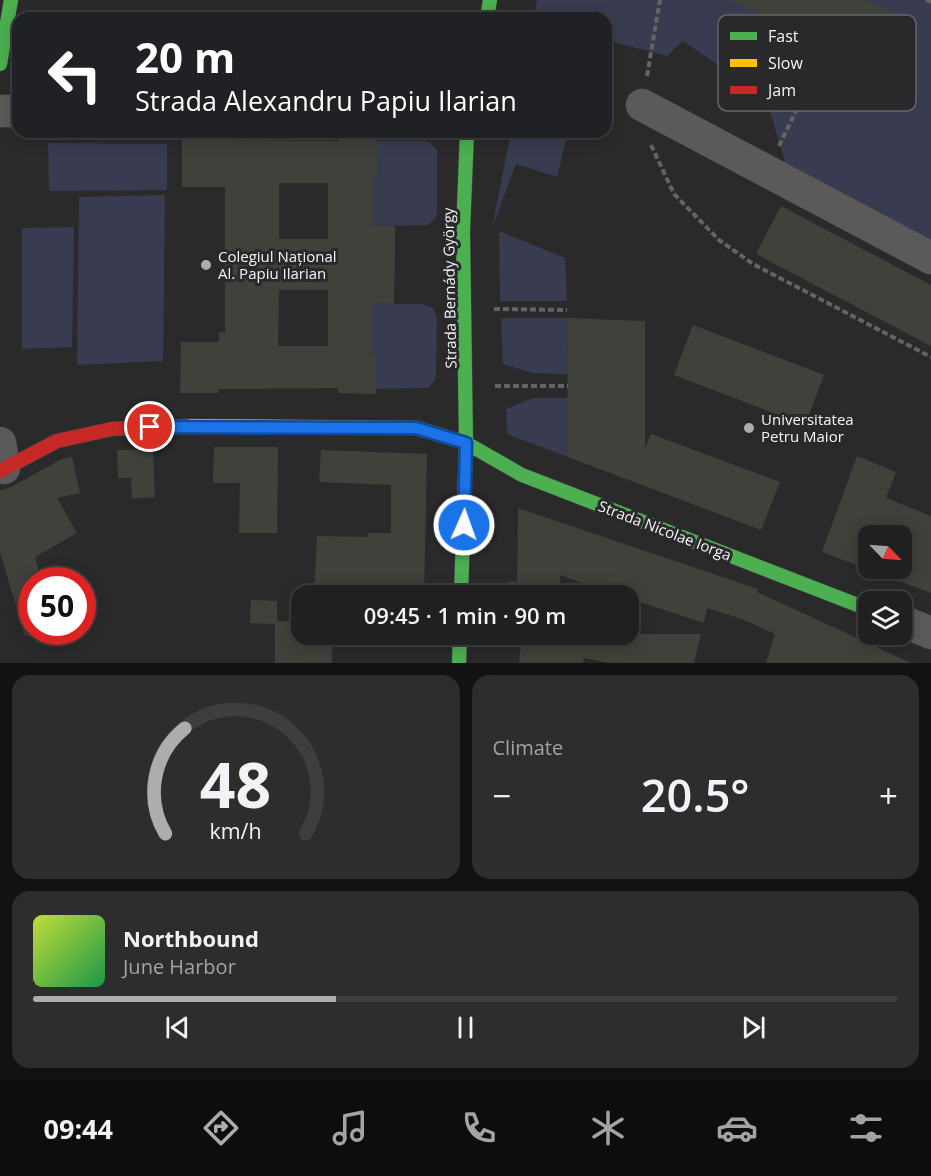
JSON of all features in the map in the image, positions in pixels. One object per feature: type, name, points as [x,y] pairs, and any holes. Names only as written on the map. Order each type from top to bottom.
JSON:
[{"type":"street","points":[[0,64],[10,0]]},
{"type":"street","points":[[642,105],[931,258]]},
{"type":"street","name":"Strada Bernády György","points":[[461,585],[466,443],[464,231],[467,138]]},
{"type":"street","name":"Strada Nicolae Iorga","points":[[1,461],[57,441],[112,429],[169,426],[416,428],[466,443],[522,475],[858,605]]},
{"type":"street","points":[[912,625],[931,633]]},
{"type":"street","points":[[459,663],[460,645]]},
{"type":"path","points":[[660,0],[642,105],[649,142],[674,194],[719,240],[753,264],[931,357]]},
{"type":"path","points":[[926,0],[931,2]]},
{"type":"path","points":[[766,171],[796,111]]},
{"type":"path","points":[[484,309],[567,310]]},
{"type":"path","points":[[488,386],[568,386]]},
{"type":"shaded area","points":[[537,0],[931,0],[931,245],[788,172],[770,111],[916,111],[916,15],[718,15],[718,65],[683,41],[667,56],[612,42],[612,12],[535,12]]},
{"type":"shaded area","points":[[510,138],[567,138],[557,177],[516,164],[492,228]]},
{"type":"shaded area","points":[[377,141],[424,141],[429,142],[437,150],[437,212],[436,218],[428,225],[373,226],[373,175],[377,174]]},
{"type":"shaded area","points":[[48,143],[167,144],[167,190],[49,191]]},
{"type":"shaded area","points":[[165,195],[163,361],[77,365],[79,197]]},
{"type":"shaded area","points":[[74,227],[72,347],[22,349],[22,228]]},
{"type":"shaded area","points":[[499,231],[565,258],[567,301],[500,301]]},
{"type":"shaded area","points":[[372,303],[422,304],[433,308],[437,318],[436,375],[428,388],[376,389],[376,355],[372,355]]},
{"type":"shaded area","points":[[501,318],[567,318],[567,374],[532,373],[503,364]]},
{"type":"shaded area","points":[[533,398],[568,398],[568,457],[507,434],[506,409]]},
{"type":"building","points":[[729,0],[866,0],[897,15],[761,15]]},
{"type":"building","points":[[182,138],[339,141],[339,138],[377,138],[377,175],[373,175],[373,226],[395,226],[395,261],[394,304],[372,303],[372,355],[376,355],[376,394],[338,393],[338,388],[219,389],[218,393],[180,393],[181,342],[219,342],[219,332],[225,333],[225,187],[182,187]],"holes":[[[279,183],[328,183],[328,239],[279,239]],[[279,290],[328,290],[328,346],[278,346]]]},
{"type":"building","points":[[781,206],[931,285],[931,346],[756,254]]},
{"type":"building","points":[[567,318],[645,321],[645,449],[651,434],[780,482],[761,530],[568,457]]},
{"type":"building","points":[[693,325],[824,375],[805,425],[674,375]]},
{"type":"building","points":[[214,447],[278,447],[277,533],[239,533],[240,483],[213,483]]},
{"type":"building","points":[[153,449],[155,497],[132,499],[131,478],[118,478],[117,450]]},
{"type":"building","points":[[321,450],[427,454],[424,585],[315,585],[317,536],[368,537],[368,533],[391,533],[391,485],[319,482]]},
{"type":"building","points":[[857,456],[896,472],[886,498],[931,516],[931,593],[894,579],[912,579],[912,525],[858,525],[858,566],[822,552]]},
{"type":"building","points":[[72,457],[80,493],[57,498],[77,533],[35,557],[38,567],[18,567],[18,612],[0,552],[0,490],[9,488],[62,459]]},
{"type":"building","points":[[518,508],[758,589],[757,592],[858,639],[858,645],[872,645],[911,663],[766,663],[775,634],[742,619],[707,608],[704,623],[639,602],[639,585],[589,585],[560,575],[560,585],[509,585],[509,581],[517,582]]},
{"type":"building","points":[[251,600],[277,601],[277,621],[291,621],[291,645],[332,645],[332,663],[275,663],[275,624],[250,623]]},
{"type":"building","points":[[639,634],[701,634],[694,663],[609,663],[584,658],[583,663],[519,663],[521,645],[639,645]]},
{"type":"traffic: fast","points":[[0,64],[11,0]]},
{"type":"traffic: fast","points":[[488,12],[490,0]]},
{"type":"traffic: fast","points":[[461,585],[466,443],[463,231],[467,138]]},
{"type":"traffic: fast","points":[[417,428],[466,443],[522,475],[858,605]]},
{"type":"traffic: fast","points":[[459,663],[460,645]]},
{"type":"traffic: slow","points":[[187,426],[417,428]]},
{"type":"traffic: jam","points":[[0,471],[57,441],[112,429],[187,426]]},
{"type":"place","name":"Colegiul Național Al. Papiu Ilarian","points":[[206,265]]},
{"type":"place","name":"Universitatea Petru Maior","points":[[749,428]]},
{"type":"route","points":[[150,427],[416,428],[457,440],[466,443],[464,525]]}]
